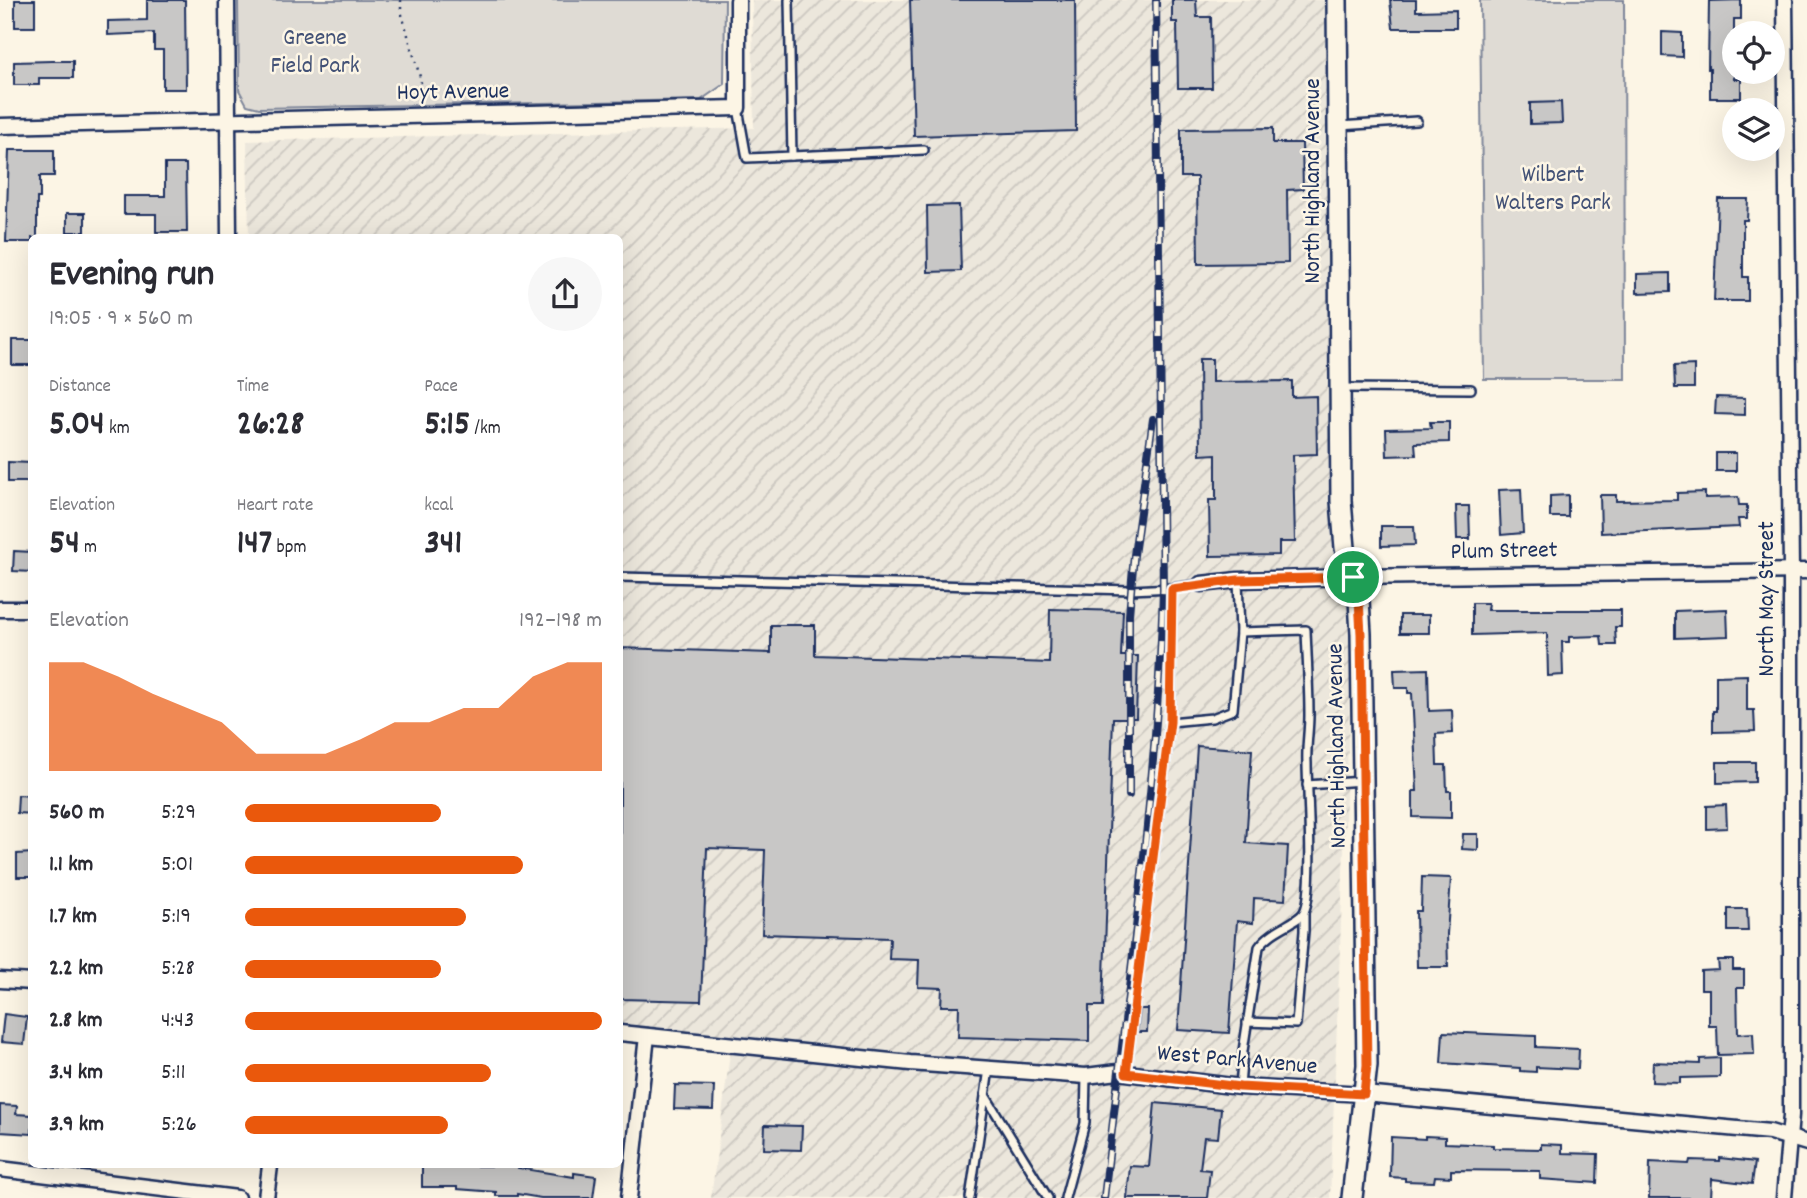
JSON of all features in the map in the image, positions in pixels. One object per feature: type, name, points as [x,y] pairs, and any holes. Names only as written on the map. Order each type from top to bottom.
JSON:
[{"type":"street","points":[[227,0],[229,234]]},
{"type":"street","points":[[738,0],[738,108]]},
{"type":"street","name":"North Highland Avenue","points":[[1337,0],[1341,501],[1345,548],[1360,611],[1367,1065],[1352,1198]]},
{"type":"street","name":"North May Street","points":[[1784,1198],[1790,1138],[1791,571],[1785,0]]},
{"type":"street","name":"Hoyt Avenue","points":[[0,126],[738,108]]},
{"type":"street","name":"Plum Street","points":[[1201,584],[1238,580],[1353,577],[1807,571]]},
{"type":"street","points":[[0,609],[28,609]]},
{"type":"street","points":[[0,980],[28,982]]},
{"type":"street","name":"West Park Avenue","points":[[623,1033],[910,1063],[1086,1076],[1126,1073],[1240,1087],[1364,1094],[1770,1132],[1807,1143]]},
{"type":"street","points":[[629,1198],[647,1036]]},
{"type":"street","points":[[266,1198],[270,1168]]},
{"type":"street","points":[[0,1169],[237,1198]]},
{"type":"lane","points":[[789,0],[792,156]]},
{"type":"lane","points":[[738,108],[747,158],[924,150]]},
{"type":"lane","points":[[1338,126],[1417,121]]},
{"type":"lane","points":[[1340,388],[1471,389]]},
{"type":"lane","points":[[623,576],[1131,590],[1172,589],[1201,584]]},
{"type":"lane","points":[[1170,722],[1212,718],[1233,710],[1240,632],[1238,580]]},
{"type":"lane","points":[[1126,1073],[1170,722],[1172,589]]},
{"type":"lane","points":[[1240,632],[1306,630],[1309,716],[1307,785],[1310,848],[1296,1024],[1247,1022]]},
{"type":"lane","points":[[1307,785],[1362,781]]},
{"type":"lane","points":[[1240,1087],[1259,947],[1265,937],[1304,913]]},
{"type":"lane","points":[[970,1198],[989,1069]]},
{"type":"lane","points":[[1065,1198],[1085,1123],[1086,1076]]},
{"type":"lane","points":[[985,1095],[1048,1198]]},
{"type":"path","points":[[401,0],[401,11],[420,77],[424,104]]},
{"type":"shaded area","points":[[752,0],[1335,0],[1353,622],[1330,1198],[711,1198],[732,1038],[623,1025],[623,234],[249,234],[247,141],[754,128]]},
{"type":"green space","name":"Greene Field Park","points":[[238,0],[725,0],[724,84],[701,100],[259,108],[247,105],[239,90]]},
{"type":"green space","name":"Wilbert Walters Park","points":[[1480,0],[1624,0],[1625,379],[1484,379]]},
{"type":"building","points":[[15,0],[35,0],[35,27],[15,27]]},
{"type":"building","points":[[147,0],[185,0],[186,89],[163,89],[163,50],[154,50],[154,33],[108,35],[108,21],[147,20]]},
{"type":"building","points":[[910,0],[1075,0],[1076,131],[914,136]]},
{"type":"building","points":[[1172,0],[1196,0],[1197,17],[1211,17],[1212,88],[1178,88],[1177,22],[1172,22]]},
{"type":"building","points":[[1390,0],[1416,0],[1416,11],[1456,10],[1456,28],[1393,28]]},
{"type":"building","points":[[1741,0],[1741,19],[1722,21],[1722,84],[1741,84],[1741,98],[1710,98],[1709,1]]},
{"type":"building","points":[[1662,32],[1682,33],[1682,57],[1662,56]]},
{"type":"building","points":[[73,61],[73,78],[39,78],[39,85],[14,85],[14,62]]},
{"type":"building","points":[[1561,102],[1562,123],[1530,124],[1530,103]]},
{"type":"building","points":[[1273,128],[1273,143],[1302,143],[1303,189],[1287,190],[1288,263],[1198,264],[1197,177],[1181,177],[1181,129]]},
{"type":"building","points":[[9,150],[54,150],[54,176],[40,176],[37,234],[28,234],[28,242],[6,242]]},
{"type":"building","points":[[165,164],[186,164],[187,232],[156,232],[156,214],[124,214],[124,196],[165,196]]},
{"type":"building","points":[[1718,199],[1748,199],[1747,220],[1743,220],[1743,277],[1748,277],[1748,301],[1714,301]]},
{"type":"building","points":[[959,205],[961,271],[928,272],[927,206]]},
{"type":"building","points":[[67,213],[85,213],[85,232],[67,232]]},
{"type":"building","points":[[1670,273],[1670,292],[1637,293],[1637,274]]},
{"type":"building","points":[[12,340],[28,340],[28,365],[12,365]]},
{"type":"building","points":[[1199,359],[1212,359],[1212,382],[1292,381],[1292,397],[1316,396],[1317,454],[1293,455],[1295,542],[1279,542],[1279,555],[1210,556],[1209,500],[1216,500],[1216,454],[1200,455]]},
{"type":"building","points":[[1694,365],[1694,388],[1675,388],[1674,366]]},
{"type":"building","points":[[1716,397],[1745,398],[1745,415],[1715,414]]},
{"type":"building","points":[[1430,422],[1449,422],[1449,442],[1415,443],[1416,455],[1387,456],[1386,429],[1431,428]]},
{"type":"building","points":[[1716,453],[1736,453],[1736,471],[1716,471]]},
{"type":"building","points":[[8,462],[28,463],[28,482],[8,482]]},
{"type":"building","points":[[1521,489],[1523,533],[1501,535],[1499,490]]},
{"type":"building","points":[[1705,492],[1705,498],[1738,497],[1739,505],[1747,505],[1747,519],[1738,519],[1739,527],[1601,533],[1600,495],[1616,495],[1616,501],[1677,500],[1677,493]]},
{"type":"building","points":[[1568,495],[1568,517],[1550,517],[1550,496]]},
{"type":"building","points":[[1456,506],[1469,506],[1470,539],[1457,539]]},
{"type":"building","points":[[1381,526],[1414,526],[1415,545],[1381,546]]},
{"type":"building","points":[[14,551],[28,552],[28,572],[13,571]]},
{"type":"building","points":[[1472,603],[1488,603],[1487,610],[1621,610],[1621,627],[1615,627],[1616,645],[1602,645],[1601,636],[1569,637],[1569,642],[1562,642],[1563,675],[1548,676],[1547,633],[1472,635]]},
{"type":"building","points":[[1050,609],[1123,611],[1121,656],[1138,656],[1136,718],[1113,718],[1103,1006],[1089,1006],[1089,1041],[958,1037],[959,1006],[941,1006],[942,988],[918,987],[919,960],[889,959],[890,938],[762,934],[765,850],[707,848],[701,1001],[623,999],[623,648],[771,653],[771,625],[815,625],[815,655],[1049,663]]},
{"type":"building","points":[[1727,609],[1728,636],[1675,638],[1675,611]]},
{"type":"building","points":[[1400,615],[1429,615],[1429,633],[1400,633]]},
{"type":"building","points":[[1428,669],[1429,711],[1452,710],[1453,733],[1436,734],[1437,765],[1446,765],[1447,791],[1451,791],[1451,818],[1413,817],[1413,791],[1417,791],[1412,693],[1408,693],[1408,688],[1395,688],[1394,670]]},
{"type":"building","points":[[1747,675],[1747,710],[1754,710],[1755,731],[1713,732],[1716,676]]},
{"type":"building","points":[[1197,746],[1252,750],[1246,843],[1288,846],[1285,900],[1254,898],[1253,923],[1237,921],[1229,1033],[1178,1030]]},
{"type":"building","points":[[1717,762],[1755,762],[1755,782],[1717,783]]},
{"type":"building","points":[[18,795],[28,796],[28,814],[17,813]]},
{"type":"building","points":[[1726,805],[1727,828],[1707,829],[1707,806]]},
{"type":"building","points":[[1463,834],[1478,834],[1478,850],[1462,849]]},
{"type":"building","points":[[28,853],[28,877],[17,877],[17,854]]},
{"type":"building","points":[[1422,877],[1451,878],[1447,934],[1448,967],[1417,967],[1416,911],[1421,911]]},
{"type":"building","points":[[1728,909],[1747,909],[1748,931],[1728,931]]},
{"type":"building","points":[[1718,960],[1733,960],[1733,970],[1744,970],[1744,988],[1737,988],[1738,1034],[1753,1033],[1754,1054],[1718,1055],[1717,1026],[1709,1026],[1709,989],[1701,989],[1701,971],[1719,970]]},
{"type":"building","points":[[1140,1009],[1148,1009],[1147,1032],[1137,1032]]},
{"type":"building","points":[[4,1014],[27,1017],[24,1044],[1,1042]]},
{"type":"building","points":[[1443,1032],[1536,1036],[1536,1047],[1579,1049],[1578,1069],[1536,1067],[1536,1072],[1520,1071],[1520,1068],[1441,1063]]},
{"type":"building","points":[[1720,1058],[1720,1077],[1680,1078],[1680,1083],[1652,1082],[1653,1062],[1700,1064],[1700,1059]]},
{"type":"building","points":[[675,1085],[714,1086],[713,1110],[674,1109]]},
{"type":"building","points":[[1155,1103],[1221,1109],[1218,1138],[1204,1137],[1200,1169],[1210,1170],[1207,1198],[1127,1198],[1130,1166],[1149,1167]]},
{"type":"building","points":[[0,1105],[17,1106],[16,1114],[28,1115],[28,1134],[0,1132]]},
{"type":"building","points":[[765,1125],[802,1126],[801,1150],[764,1149]]},
{"type":"building","points":[[1425,1136],[1445,1137],[1445,1143],[1493,1145],[1493,1148],[1541,1149],[1541,1144],[1562,1145],[1562,1153],[1598,1154],[1597,1183],[1540,1179],[1540,1171],[1451,1170],[1451,1177],[1435,1176],[1434,1182],[1405,1181],[1405,1178],[1390,1177],[1391,1137],[1425,1139]]},
{"type":"building","points":[[1720,1158],[1755,1162],[1752,1184],[1712,1179],[1711,1198],[1649,1198],[1650,1162],[1689,1164],[1690,1160],[1720,1161]]},
{"type":"building","points":[[422,1168],[518,1168],[574,1177],[574,1173],[596,1176],[593,1198],[541,1198],[517,1194],[496,1196],[496,1192],[457,1187],[422,1187]]},
{"type":"railway","points":[[1104,1198],[1148,818],[1160,665],[1163,589],[1156,0]]},
{"type":"railway","points":[[1129,795],[1129,615],[1134,555],[1153,419]]},
{"type":"route","points":[[1353,577],[1359,600],[1361,634],[1367,1065],[1364,1094],[1240,1087],[1126,1073],[1170,722],[1172,589],[1238,580],[1353,577]]}]
